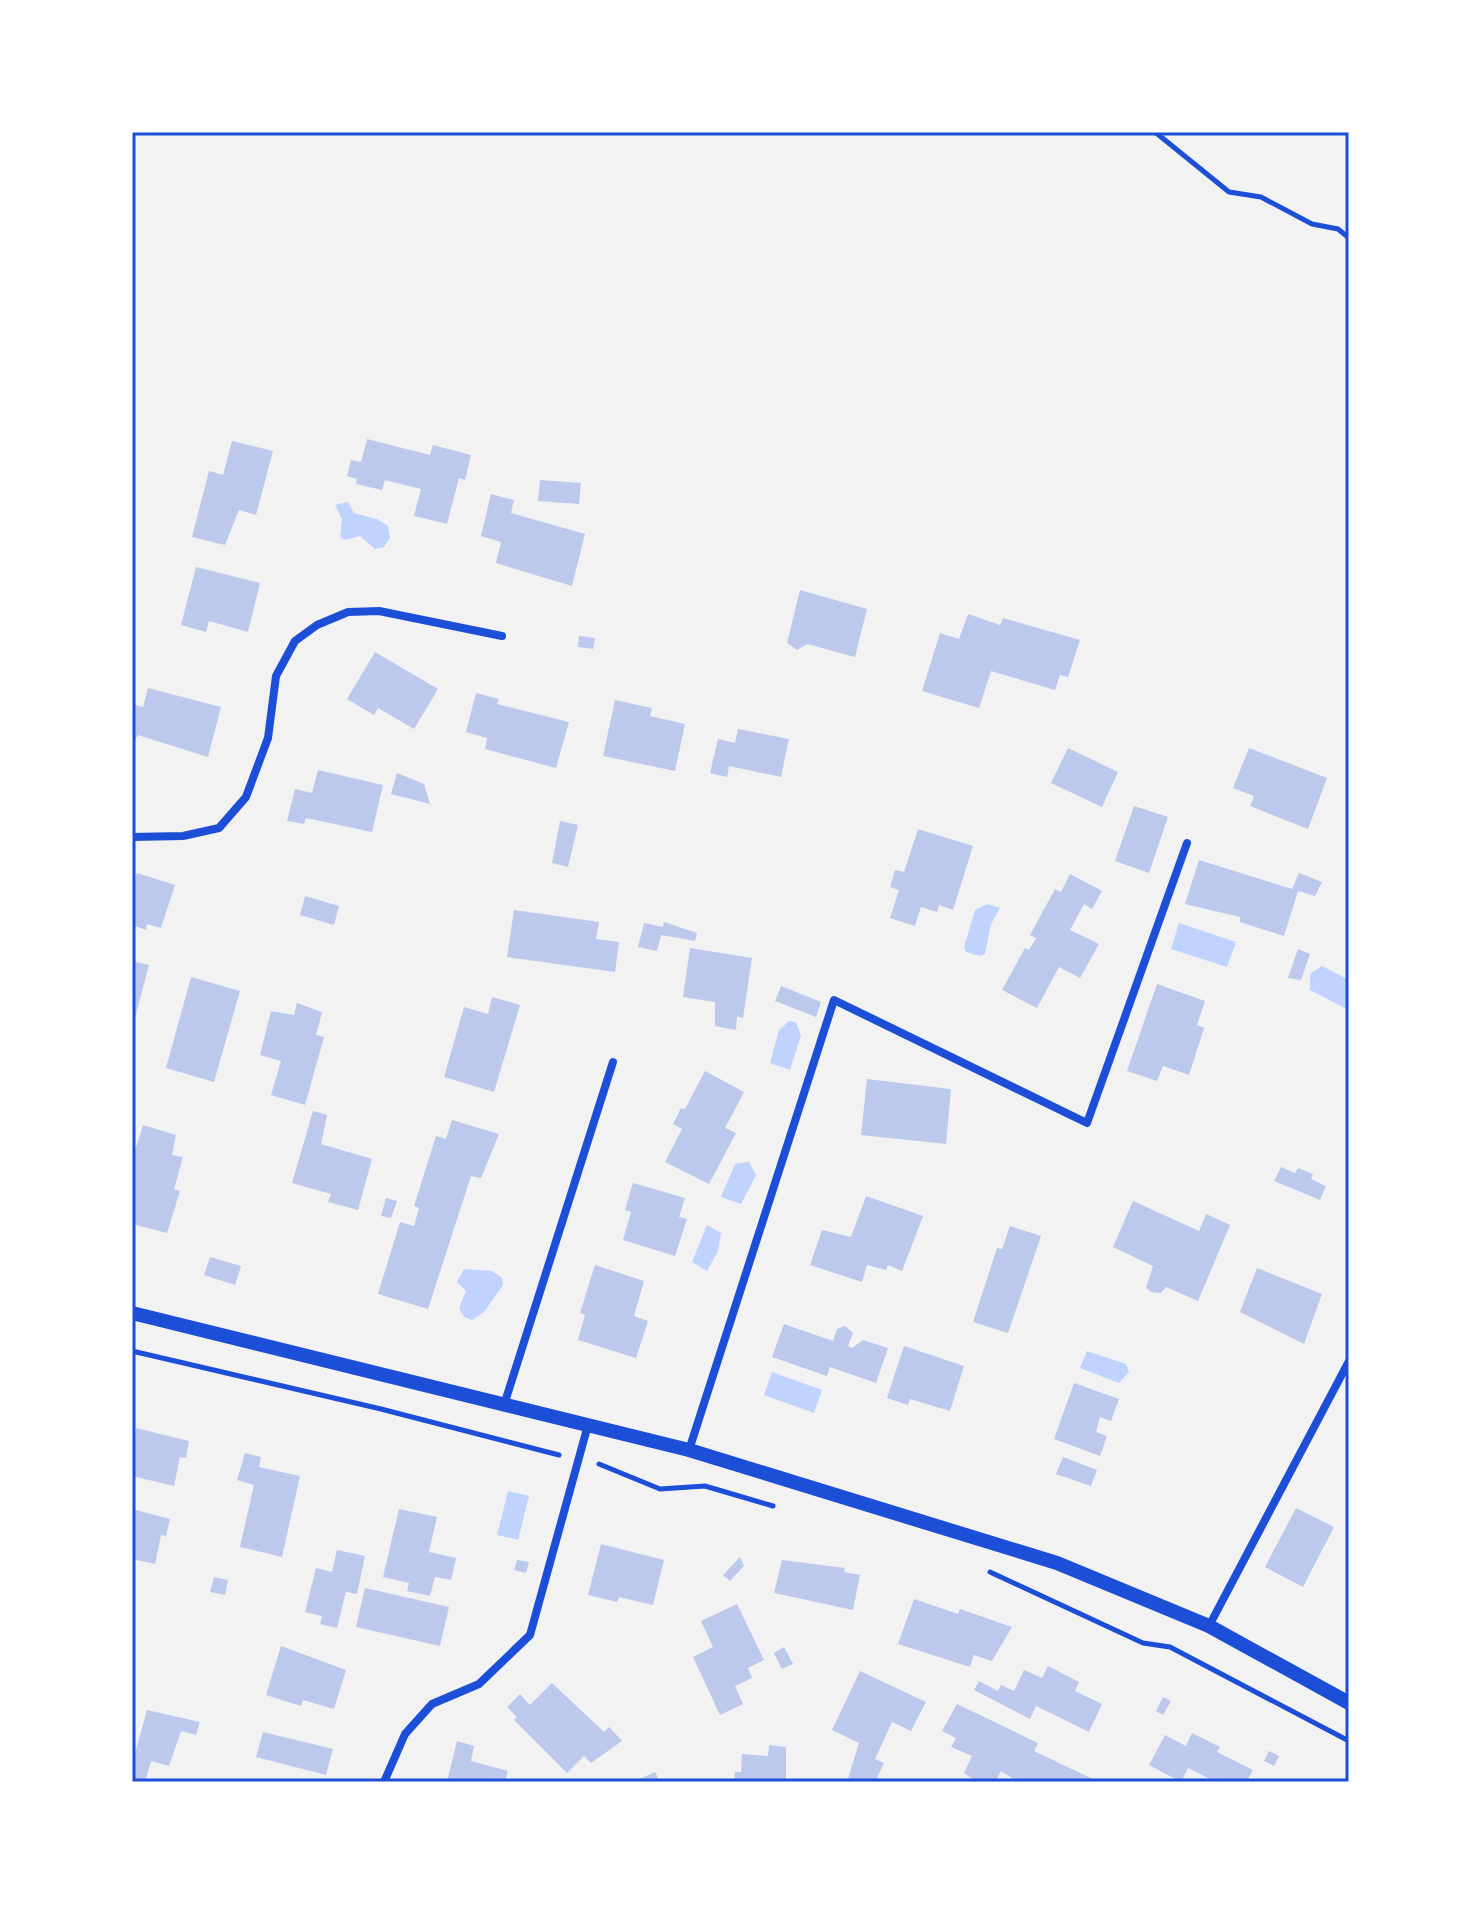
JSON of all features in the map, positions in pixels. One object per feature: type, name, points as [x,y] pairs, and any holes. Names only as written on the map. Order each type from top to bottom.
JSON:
[{"type":"street","points":[[132,837],[183,836],[219,828],[246,797],[268,738],[276,676],[295,641],[317,625],[348,612],[379,611],[502,636]]},
{"type":"street","points":[[689,1450],[834,1000],[1087,1123],[1187,843]]},
{"type":"street","points":[[504,1406],[613,1062]]},
{"type":"street","points":[[132,1313],[689,1450],[1057,1563],[1209,1626],[1349,1703]]},
{"type":"street","points":[[1209,1626],[1349,1361]]},
{"type":"street","points":[[384,1782],[405,1734],[432,1704],[479,1684],[530,1635],[588,1425]]},
{"type":"path","points":[[1155,132],[1229,192],[1261,197],[1312,224],[1338,229],[1349,238]]},
{"type":"path","points":[[132,1351],[612,1467],[631,1479],[660,1489],[705,1486],[775,1507]]},
{"type":"path","points":[[981,1568],[1143,1643],[1170,1647],[1349,1741]]},
{"type":"water","points":[[348,502],[354,513],[377,519],[388,526],[390,538],[384,547],[375,549],[360,536],[345,540],[340,537],[342,519],[335,505]]},
{"type":"water","points":[[987,904],[1000,908],[991,924],[985,954],[980,956],[966,952],[964,947],[975,910]]},
{"type":"water","points":[[1179,923],[1236,942],[1227,967],[1171,949]]},
{"type":"water","points":[[1322,966],[1349,980],[1349,1010],[1310,990],[1310,974]]},
{"type":"water","points":[[789,1021],[796,1022],[801,1035],[790,1070],[770,1063],[779,1030]]},
{"type":"water","points":[[749,1162],[756,1175],[741,1204],[721,1197],[735,1164]]},
{"type":"water","points":[[707,1225],[721,1233],[718,1251],[707,1271],[692,1262]]},
{"type":"water","points":[[464,1269],[492,1271],[502,1278],[503,1285],[484,1312],[472,1320],[464,1317],[459,1308],[466,1291],[457,1282]]},
{"type":"water","points":[[1087,1351],[1126,1364],[1129,1372],[1119,1383],[1080,1368]]},
{"type":"water","points":[[772,1372],[822,1390],[814,1413],[764,1395]]},
{"type":"water","points":[[508,1491],[529,1496],[518,1540],[497,1535]]},
{"type":"building","points":[[367,439],[430,455],[433,445],[471,455],[465,480],[459,478],[447,524],[414,516],[421,489],[385,480],[382,490],[356,484],[357,479],[347,476],[351,460],[361,462]]},
{"type":"building","points":[[232,441],[273,451],[256,515],[239,510],[225,545],[192,537],[209,471],[223,475]]},
{"type":"building","points":[[540,480],[581,483],[579,504],[538,501]]},
{"type":"building","points":[[491,494],[514,500],[511,513],[585,534],[572,586],[496,563],[501,542],[481,536]]},
{"type":"building","points":[[196,567],[260,583],[248,632],[209,621],[206,632],[181,625]]},
{"type":"building","points":[[800,590],[867,609],[855,657],[807,644],[797,650],[787,643]]},
{"type":"building","points":[[968,614],[1000,625],[1003,618],[1080,640],[1068,677],[1060,675],[1055,690],[991,671],[979,708],[922,691],[940,633],[959,639]]},
{"type":"building","points":[[579,636],[595,638],[593,649],[578,647]]},
{"type":"building","points":[[375,652],[438,689],[414,729],[378,708],[374,715],[347,699]]},
{"type":"building","points":[[148,688],[221,707],[208,757],[138,735],[132,746],[132,704],[143,707]]},
{"type":"building","points":[[476,693],[499,699],[497,704],[569,722],[556,768],[485,749],[487,738],[466,732]]},
{"type":"building","points":[[615,700],[652,708],[650,716],[685,724],[675,771],[603,756]]},
{"type":"building","points":[[738,729],[789,739],[781,777],[729,766],[727,777],[710,773],[718,739],[735,743]]},
{"type":"building","points":[[1068,748],[1118,772],[1102,807],[1051,783]]},
{"type":"building","points":[[1249,748],[1327,778],[1308,829],[1250,806],[1254,796],[1233,788]]},
{"type":"building","points":[[318,770],[383,785],[372,832],[306,818],[304,824],[287,821],[295,789],[312,793]]},
{"type":"building","points":[[397,773],[424,784],[430,804],[391,794]]},
{"type":"building","points":[[1134,806],[1168,817],[1149,873],[1115,861]]},
{"type":"building","points":[[560,821],[578,825],[568,867],[552,863]]},
{"type":"building","points":[[918,829],[973,846],[953,910],[939,905],[937,912],[921,907],[915,926],[890,918],[899,890],[890,887],[895,870],[904,872]]},
{"type":"building","points":[[1199,860],[1292,889],[1299,873],[1322,882],[1315,896],[1298,891],[1284,936],[1240,922],[1240,917],[1185,904]]},
{"type":"building","points":[[137,873],[175,885],[161,928],[147,924],[146,930],[132,925],[132,890]]},
{"type":"building","points":[[1070,874],[1102,891],[1092,909],[1084,904],[1070,930],[1099,944],[1080,978],[1059,967],[1037,1008],[1002,990],[1025,948],[1029,950],[1036,938],[1030,935],[1055,889],[1061,892]]},
{"type":"building","points":[[305,896],[339,906],[334,925],[300,915]]},
{"type":"building","points":[[514,910],[599,922],[596,939],[619,942],[615,972],[507,957]]},
{"type":"building","points":[[664,922],[697,933],[695,941],[661,935],[657,951],[638,947],[644,923],[663,927]]},
{"type":"building","points":[[690,948],[752,958],[743,1018],[737,1016],[736,1030],[715,1026],[715,1002],[683,997]]},
{"type":"building","points":[[1298,949],[1310,954],[1301,980],[1288,978]]},
{"type":"building","points":[[132,961],[149,965],[133,1025],[132,1025]]},
{"type":"building","points":[[191,977],[240,991],[214,1082],[166,1068]]},
{"type":"building","points":[[1157,984],[1205,1001],[1197,1025],[1204,1028],[1189,1075],[1163,1066],[1157,1081],[1127,1071]]},
{"type":"building","points":[[781,986],[821,1002],[816,1017],[775,1001]]},
{"type":"building","points":[[492,997],[520,1005],[494,1092],[444,1077],[464,1007],[488,1014]]},
{"type":"building","points":[[297,1003],[322,1012],[316,1035],[324,1037],[305,1105],[271,1095],[281,1061],[260,1055],[271,1011],[294,1015]]},
{"type":"building","points":[[705,1071],[744,1092],[725,1128],[736,1133],[709,1184],[665,1162],[682,1129],[673,1124],[681,1108],[685,1109]]},
{"type":"building","points":[[867,1079],[951,1089],[946,1144],[861,1135]]},
{"type":"building","points":[[313,1111],[327,1115],[321,1144],[372,1159],[358,1210],[328,1202],[331,1194],[292,1183]]},
{"type":"building","points":[[452,1120],[499,1134],[481,1178],[471,1176],[428,1309],[378,1294],[400,1222],[414,1226],[419,1208],[414,1206],[436,1136],[446,1139]]},
{"type":"building","points":[[143,1125],[176,1135],[172,1155],[183,1157],[174,1189],[180,1191],[167,1233],[132,1224],[132,1161]]},
{"type":"building","points":[[1281,1167],[1295,1173],[1298,1168],[1313,1174],[1311,1179],[1326,1186],[1320,1200],[1274,1181]]},
{"type":"building","points":[[633,1183],[685,1198],[679,1217],[687,1219],[675,1256],[623,1240],[631,1212],[625,1210]]},
{"type":"building","points":[[866,1196],[923,1216],[902,1271],[888,1265],[886,1270],[867,1265],[862,1282],[810,1265],[822,1230],[851,1237]]},
{"type":"building","points":[[386,1198],[397,1201],[391,1218],[381,1216]]},
{"type":"building","points":[[1133,1201],[1199,1231],[1206,1214],[1230,1225],[1198,1301],[1166,1287],[1161,1293],[1151,1292],[1146,1288],[1153,1266],[1113,1247]]},
{"type":"building","points":[[1010,1226],[1041,1236],[1008,1333],[973,1322],[997,1248],[1002,1249]]},
{"type":"building","points":[[210,1257],[241,1266],[235,1285],[204,1275]]},
{"type":"building","points":[[595,1265],[644,1281],[634,1316],[648,1321],[636,1358],[578,1340],[585,1315],[580,1313]]},
{"type":"building","points":[[1257,1268],[1322,1294],[1304,1344],[1240,1312]]},
{"type":"building","points":[[784,1324],[833,1341],[837,1329],[845,1326],[853,1333],[848,1346],[852,1348],[863,1340],[888,1348],[876,1383],[830,1367],[827,1376],[772,1357]]},
{"type":"building","points":[[904,1346],[964,1366],[950,1411],[910,1399],[908,1405],[887,1398]]},
{"type":"building","points":[[1074,1383],[1119,1399],[1111,1421],[1100,1417],[1096,1432],[1107,1436],[1100,1456],[1054,1439]]},
{"type":"building","points":[[136,1428],[189,1441],[186,1458],[180,1457],[174,1486],[132,1476]]},
{"type":"building","points":[[245,1453],[261,1457],[259,1467],[300,1476],[282,1557],[240,1547],[254,1485],[237,1480]]},
{"type":"building","points":[[1063,1457],[1097,1470],[1091,1486],[1056,1474]]},
{"type":"building","points":[[1296,1508],[1334,1527],[1303,1587],[1265,1567]]},
{"type":"building","points":[[132,1509],[170,1519],[166,1536],[161,1535],[155,1564],[132,1559]]},
{"type":"building","points":[[399,1509],[437,1517],[429,1552],[456,1558],[451,1580],[435,1577],[430,1596],[407,1591],[409,1583],[383,1577]]},
{"type":"building","points":[[601,1544],[664,1560],[653,1605],[619,1597],[617,1602],[588,1595]]},
{"type":"building","points":[[337,1550],[365,1556],[357,1594],[346,1592],[337,1628],[320,1624],[322,1616],[305,1612],[316,1568],[332,1572]]},
{"type":"building","points":[[740,1557],[744,1566],[730,1581],[723,1575]]},
{"type":"building","points":[[517,1560],[529,1562],[526,1573],[514,1570]]},
{"type":"building","points":[[782,1560],[845,1568],[844,1572],[860,1575],[853,1610],[774,1593]]},
{"type":"building","points":[[214,1577],[228,1580],[225,1595],[210,1592]]},
{"type":"building","points":[[365,1588],[449,1607],[440,1646],[356,1627]]},
{"type":"building","points":[[914,1599],[958,1614],[960,1609],[1012,1627],[992,1661],[974,1655],[970,1667],[898,1644]]},
{"type":"building","points":[[737,1604],[764,1660],[748,1668],[752,1678],[735,1686],[743,1704],[720,1715],[693,1657],[713,1647],[701,1621]]},
{"type":"building","points":[[281,1646],[346,1670],[334,1709],[303,1700],[301,1706],[266,1695]]},
{"type":"building","points":[[784,1647],[793,1664],[782,1669],[774,1653]]},
{"type":"building","points":[[1048,1666],[1079,1682],[1075,1691],[1102,1704],[1089,1732],[1036,1706],[1030,1719],[974,1690],[979,1681],[998,1691],[1001,1685],[1014,1691],[1024,1670],[1042,1678]]},
{"type":"building","points":[[860,1671],[926,1702],[911,1731],[892,1722],[875,1759],[884,1763],[877,1778],[886,1782],[847,1782],[859,1743],[832,1730]]},
{"type":"building","points":[[552,1683],[604,1732],[609,1727],[622,1741],[591,1763],[584,1756],[567,1773],[514,1720],[517,1717],[507,1707],[520,1694],[530,1705]]},
{"type":"building","points":[[1163,1697],[1171,1701],[1163,1715],[1156,1711]]},
{"type":"building","points":[[957,1704],[1038,1743],[1034,1751],[1099,1782],[1018,1782],[1001,1771],[995,1782],[977,1782],[964,1773],[972,1756],[951,1747],[956,1738],[942,1731]]},
{"type":"building","points":[[147,1710],[200,1722],[196,1735],[181,1731],[169,1766],[151,1761],[145,1782],[132,1782],[132,1764]]},
{"type":"building","points":[[263,1732],[333,1749],[326,1775],[256,1757]]},
{"type":"building","points":[[1192,1733],[1220,1747],[1217,1752],[1253,1770],[1246,1782],[1216,1782],[1188,1768],[1181,1782],[1149,1765],[1165,1735],[1186,1746]]},
{"type":"building","points":[[457,1741],[474,1746],[471,1761],[508,1771],[505,1782],[447,1782]]},
{"type":"building","points":[[769,1745],[786,1747],[786,1782],[734,1782],[735,1772],[741,1772],[742,1754],[768,1756]]},
{"type":"building","points":[[1269,1751],[1279,1756],[1274,1766],[1264,1761]]},
{"type":"building","points":[[655,1772],[660,1782],[633,1782]]}]
